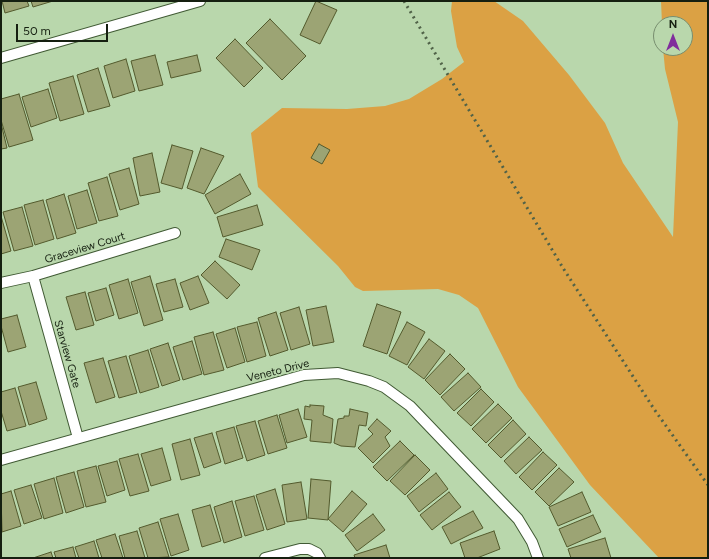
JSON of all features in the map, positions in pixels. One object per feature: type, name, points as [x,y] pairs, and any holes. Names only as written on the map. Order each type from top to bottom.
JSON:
[{"type":"street","points":[[1,58],[200,1]]},
{"type":"street","name":"Graceview Court","points":[[1,283],[33,276],[175,233]]},
{"type":"street","name":"Starview Gate","points":[[33,276],[78,438]]},
{"type":"street","name":"Veneto Drive","points":[[1,460],[304,375],[338,373],[354,376],[384,387],[410,406],[518,519],[532,542],[538,558]]},
{"type":"street","points":[[265,558],[300,549],[309,549],[317,553],[320,558]]},
{"type":"shaded area","points":[[452,1],[494,1],[523,21],[569,75],[605,123],[623,163],[673,237],[678,122],[665,69],[664,56],[693,56],[693,16],[662,16],[661,1],[708,1],[708,558],[659,558],[590,485],[518,387],[478,308],[459,295],[438,289],[363,291],[355,287],[338,266],[258,187],[251,133],[282,108],[347,109],[385,106],[409,99],[442,79],[464,62],[457,47],[451,11]]},
{"type":"building","points":[[2,1],[27,1],[29,6],[5,13]]},
{"type":"building","points":[[31,1],[53,1],[33,7]]},
{"type":"building","points":[[316,1],[337,10],[320,44],[300,35]]},
{"type":"building","points":[[270,19],[306,56],[282,80],[246,43]]},
{"type":"building","points":[[235,39],[263,68],[244,87],[216,58]]},
{"type":"building","points":[[155,55],[163,85],[139,91],[131,61]]},
{"type":"building","points":[[197,55],[201,71],[171,78],[167,62]]},
{"type":"building","points":[[126,59],[135,91],[113,98],[104,66]]},
{"type":"building","points":[[98,68],[110,106],[88,112],[77,75]]},
{"type":"building","points":[[73,76],[84,114],[60,121],[49,83]]},
{"type":"building","points":[[48,89],[57,118],[31,127],[22,97]]},
{"type":"building","points":[[19,94],[33,140],[9,147],[1,120],[1,99]]},
{"type":"building","points":[[1,123],[7,148],[1,149]]},
{"type":"building","points":[[319,144],[330,150],[322,164],[311,158]]},
{"type":"building","points":[[172,145],[193,151],[182,189],[161,183]]},
{"type":"building","points":[[201,148],[224,156],[204,194],[187,188]]},
{"type":"building","points":[[152,153],[160,192],[140,196],[133,158]]},
{"type":"building","points":[[129,168],[139,204],[120,210],[109,174]]},
{"type":"building","points":[[240,174],[251,194],[215,214],[205,195]]},
{"type":"building","points":[[107,177],[118,216],[99,221],[88,183]]},
{"type":"building","points":[[87,190],[97,223],[77,229],[68,196]]},
{"type":"building","points":[[64,194],[76,233],[57,239],[46,200]]},
{"type":"building","points":[[43,200],[54,239],[35,245],[24,205]]},
{"type":"building","points":[[257,205],[263,225],[223,237],[217,217]]},
{"type":"building","points":[[22,207],[33,246],[14,251],[3,212]]},
{"type":"building","points":[[1,216],[11,251],[1,254]]},
{"type":"building","points":[[226,239],[260,250],[252,270],[219,257]]},
{"type":"building","points":[[215,261],[240,285],[227,299],[201,275]]},
{"type":"building","points":[[150,276],[163,320],[144,326],[131,282]]},
{"type":"building","points":[[198,276],[209,303],[190,310],[180,283]]},
{"type":"building","points":[[128,279],[138,313],[119,319],[109,285]]},
{"type":"building","points":[[175,279],[183,307],[164,312],[156,284]]},
{"type":"building","points":[[106,288],[114,315],[96,321],[88,293]]},
{"type":"building","points":[[85,292],[94,325],[76,330],[66,297]]},
{"type":"building","points":[[377,304],[401,312],[387,354],[363,346]]},
{"type":"building","points":[[326,306],[334,342],[313,346],[306,310]]},
{"type":"building","points":[[299,307],[310,344],[291,350],[280,313]]},
{"type":"building","points":[[276,312],[288,350],[270,356],[258,318]]},
{"type":"building","points":[[17,315],[26,347],[8,352],[1,326],[1,319]]},
{"type":"building","points":[[257,322],[266,356],[247,362],[237,327]]},
{"type":"building","points":[[407,322],[425,332],[407,365],[389,356]]},
{"type":"building","points":[[235,328],[245,362],[227,368],[216,334]]},
{"type":"building","points":[[213,332],[224,370],[204,375],[194,337]]},
{"type":"building","points":[[429,339],[445,351],[424,379],[408,367]]},
{"type":"building","points":[[192,341],[202,374],[183,380],[173,347]]},
{"type":"building","points":[[168,343],[180,380],[162,386],[150,349]]},
{"type":"building","points":[[148,350],[159,387],[140,393],[129,356]]},
{"type":"building","points":[[450,354],[465,369],[440,395],[425,380]]},
{"type":"building","points":[[126,356],[137,393],[119,398],[108,361]]},
{"type":"building","points":[[103,358],[115,397],[96,403],[84,363]]},
{"type":"building","points":[[468,373],[481,387],[454,411],[441,397]]},
{"type":"building","points":[[36,382],[47,419],[29,425],[18,387]]},
{"type":"building","points":[[15,388],[26,426],[7,431],[1,411],[1,392]]},
{"type":"building","points":[[481,389],[494,402],[471,426],[457,413]]},
{"type":"building","points":[[498,404],[512,418],[486,443],[472,429]]},
{"type":"building","points":[[310,405],[324,406],[323,415],[333,419],[331,443],[310,441],[312,420],[304,419],[305,406],[310,407]]},
{"type":"building","points":[[298,409],[307,437],[287,443],[279,415]]},
{"type":"building","points":[[350,409],[368,413],[366,426],[359,425],[355,447],[341,446],[334,443],[338,419],[344,418],[344,416],[349,416]]},
{"type":"building","points":[[277,415],[287,448],[268,454],[258,421]]},
{"type":"building","points":[[377,419],[391,431],[385,437],[390,446],[373,463],[358,448],[373,434],[368,429]]},
{"type":"building","points":[[513,420],[526,434],[501,458],[488,445]]},
{"type":"building","points":[[255,421],[265,455],[247,461],[236,426]]},
{"type":"building","points":[[234,427],[243,458],[225,464],[216,432]]},
{"type":"building","points":[[212,433],[221,462],[204,468],[194,438]]},
{"type":"building","points":[[529,437],[542,450],[516,474],[504,461]]},
{"type":"building","points":[[190,439],[200,475],[181,480],[172,444]]},
{"type":"building","points":[[400,441],[414,455],[387,481],[373,467]]},
{"type":"building","points":[[162,448],[171,480],[151,486],[141,454]]},
{"type":"building","points":[[543,452],[557,465],[532,490],[519,477]]},
{"type":"building","points":[[138,454],[149,491],[130,496],[119,459]]},
{"type":"building","points":[[415,455],[430,470],[405,495],[390,481]]},
{"type":"building","points":[[117,461],[125,490],[107,496],[98,466]]},
{"type":"building","points":[[96,466],[106,502],[86,507],[77,471]]},
{"type":"building","points":[[559,468],[574,482],[549,506],[535,492]]},
{"type":"building","points":[[74,472],[84,507],[66,513],[56,477]]},
{"type":"building","points":[[436,473],[448,489],[419,512],[407,496]]},
{"type":"building","points":[[54,478],[63,513],[44,519],[34,484]]},
{"type":"building","points":[[311,479],[331,481],[328,520],[308,518]]},
{"type":"building","points":[[301,482],[307,519],[287,522],[282,485]]},
{"type":"building","points":[[31,485],[42,518],[24,524],[14,490]]},
{"type":"building","points":[[275,489],[285,524],[267,530],[256,495]]},
{"type":"building","points":[[11,491],[21,526],[2,532],[1,494]]},
{"type":"building","points":[[352,491],[367,504],[343,532],[328,519]]},
{"type":"building","points":[[449,492],[461,507],[432,530],[420,515]]},
{"type":"building","points":[[582,492],[591,512],[558,526],[549,507]]},
{"type":"building","points":[[254,496],[264,530],[245,536],[235,501]]},
{"type":"building","points":[[232,501],[242,537],[224,543],[214,507]]},
{"type":"building","points":[[210,505],[221,541],[202,547],[192,510]]},
{"type":"building","points":[[473,511],[483,528],[451,544],[442,527]]},
{"type":"building","points":[[178,514],[189,550],[171,556],[160,519]]},
{"type":"building","points":[[373,514],[385,530],[357,551],[345,535]]},
{"type":"building","points":[[593,515],[601,532],[567,547],[559,529]]},
{"type":"building","points":[[158,522],[169,557],[148,558],[139,528]]},
{"type":"building","points":[[137,531],[145,558],[125,558],[119,536]]},
{"type":"building","points":[[494,531],[500,549],[477,558],[465,558],[460,543]]},
{"type":"building","points":[[115,534],[123,558],[102,558],[96,540]]},
{"type":"building","points":[[605,538],[611,558],[571,558],[568,549]]},
{"type":"building","points":[[94,541],[99,558],[79,558],[75,547]]},
{"type":"building","points":[[386,545],[390,558],[355,558],[354,555]]},
{"type":"building","points":[[73,547],[76,558],[56,558],[54,552]]},
{"type":"building","points":[[51,552],[53,558],[33,558]]},
{"type":"railway","points":[[404,1],[563,268],[654,409],[708,485]]}]
